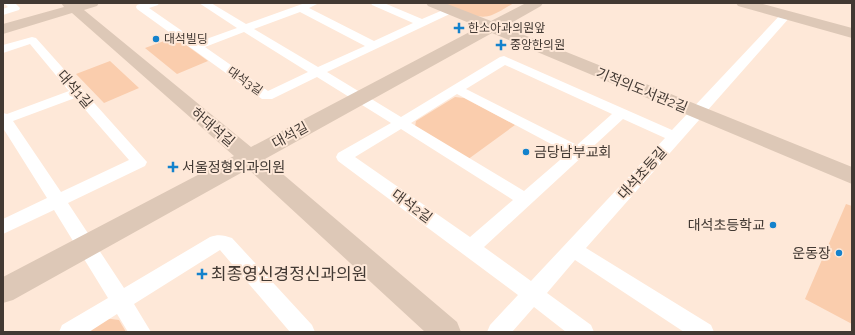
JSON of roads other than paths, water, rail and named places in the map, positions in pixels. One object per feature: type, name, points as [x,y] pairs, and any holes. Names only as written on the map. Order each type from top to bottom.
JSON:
[{"type":"street","points":[[3,12],[14,8],[9,3]]},
{"type":"street","points":[[3,29],[71,6],[92,3]]},
{"type":"street","name":"대석3길","points":[[154,3],[141,7],[267,96],[450,10]]},
{"type":"street","points":[[197,46],[314,3]]},
{"type":"street","points":[[376,3],[421,23]]},
{"type":"street","name":"기적의도서관2길","points":[[433,3],[852,176]]},
{"type":"street","name":"대석길","points":[[3,291],[250,158],[359,97],[536,3]]},
{"type":"street","points":[[743,3],[852,33]]},
{"type":"street","name":"하대석길","points":[[71,6],[250,158],[446,332]]},
{"type":"street","points":[[213,6],[246,28],[519,196],[524,202]]},
{"type":"street","points":[[301,8],[374,46]]},
{"type":"street","name":"대석초등길","points":[[498,332],[786,15]]},
{"type":"street","name":"대석1길","points":[[3,49],[32,40],[139,162],[58,201]]},
{"type":"street","name":"대석2길","points":[[583,332],[471,248],[344,157],[504,60],[622,113]]},
{"type":"street","points":[[457,89],[580,152]]},
{"type":"street","points":[[78,92],[4,119],[87,246],[140,332]]},
{"type":"street","points":[[471,248],[622,113],[675,137]]},
{"type":"street","points":[[3,227],[58,201]]},
{"type":"street","points":[[70,332],[217,242],[225,243],[304,332]]},
{"type":"street","points":[[573,249],[703,332]]},
{"type":"place","name":"한소아과의원앞","points":[[459,28]]},
{"type":"place","name":"대석빌딩","points":[[156,39]]},
{"type":"place","name":"중앙한의원","points":[[501,45]]},
{"type":"place","name":"금당남부교회","points":[[526,152]]},
{"type":"place","name":"서울정형외과의원","points":[[173,167]]},
{"type":"place","name":"대석초등학교","points":[[773,225]]},
{"type":"place","name":"운동장","points":[[839,253]]},
{"type":"place","name":"최종영신경정신과의원","points":[[202,274]]}]
